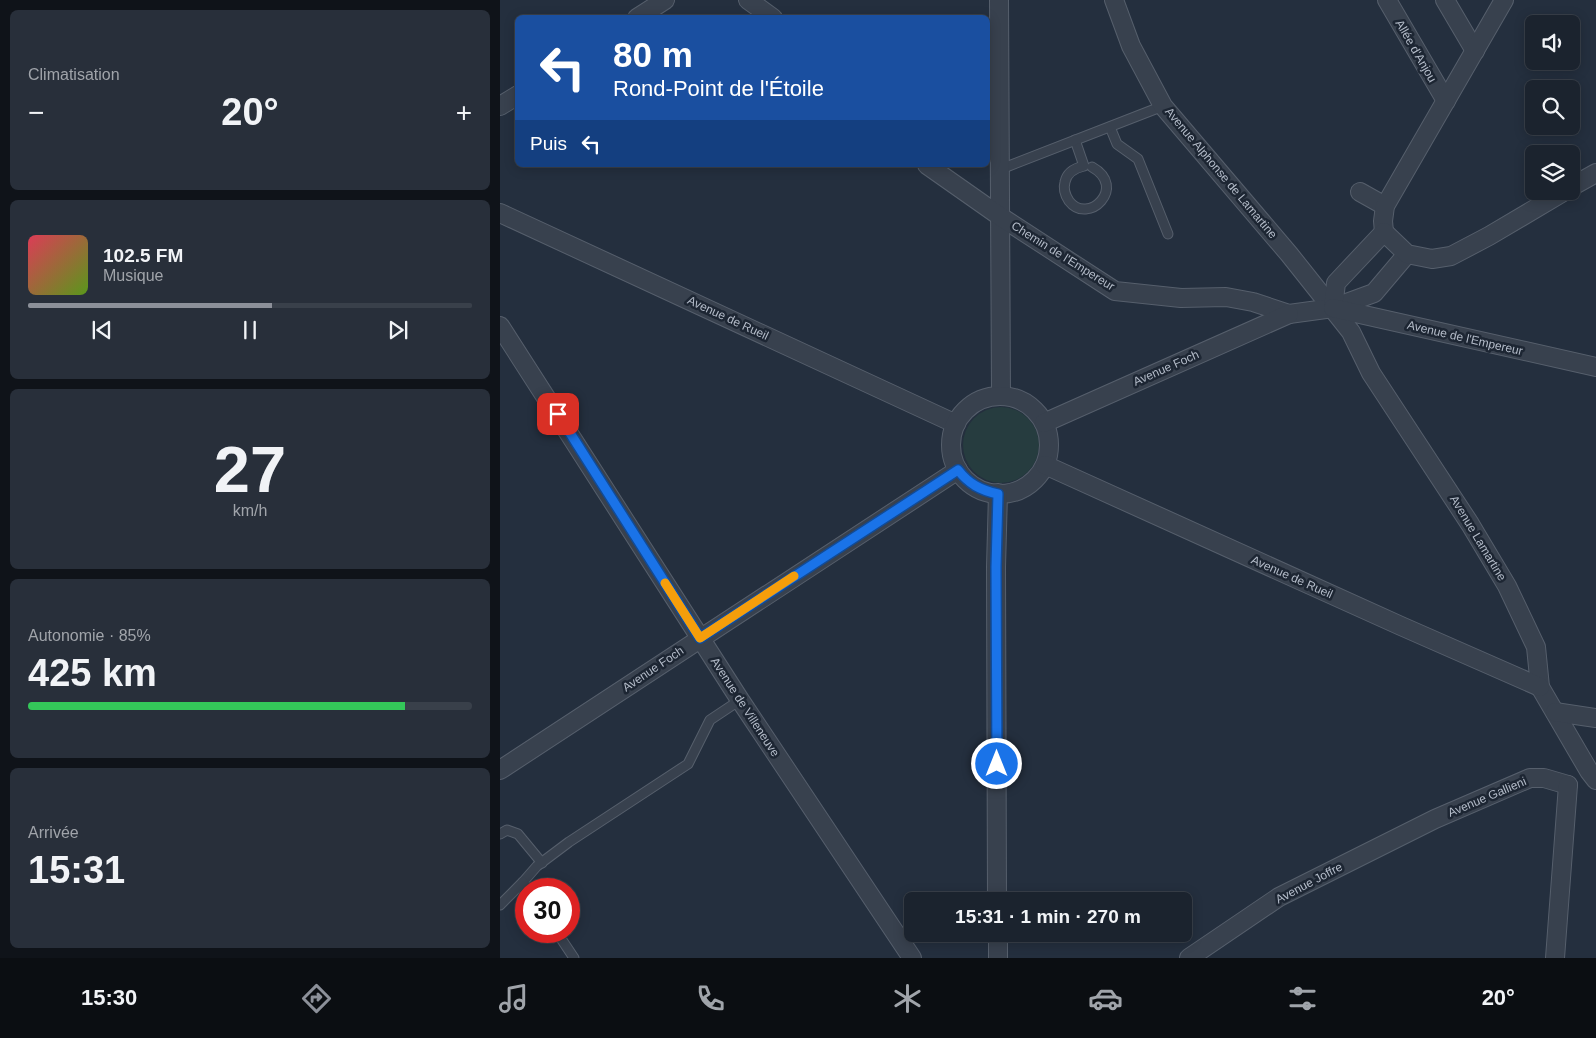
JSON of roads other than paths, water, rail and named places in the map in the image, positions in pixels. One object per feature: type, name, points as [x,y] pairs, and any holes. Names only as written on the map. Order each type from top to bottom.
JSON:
[{"type":"street","points":[[642,15],[664,0]]},
{"type":"street","points":[[748,0],[769,15]]},
{"type":"street","points":[[999,0],[1002,245],[1001,396]]},
{"type":"street","name":"Avenue Alphonse de Lamartine","points":[[1114,0],[1131,46],[1164,106],[1333,308]]},
{"type":"street","name":"Allée d'Anjou","points":[[1387,0],[1446,101]]},
{"type":"street","points":[[1445,0],[1475,51]]},
{"type":"street","points":[[1504,0],[1385,206],[1384,232],[1407,254],[1432,259],[1451,256],[1550,200]]},
{"type":"street","points":[[500,106],[515,97]]},
{"type":"street","name":"Chemin de l'Empereur","points":[[930,167],[1115,291],[1181,298],[1226,297],[1253,302],[1289,314],[1333,308]]},
{"type":"street","points":[[1580,182],[1596,173]]},
{"type":"street","points":[[1360,192],[1385,206]]},
{"type":"street","name":"Avenue de Rueil","points":[[500,213],[956,424]]},
{"type":"street","points":[[1384,232],[1336,283],[1333,308],[1374,293],[1407,254]]},
{"type":"street","name":"Avenue de l'Empereur","points":[[1333,308],[1596,367]]},
{"type":"street","name":"Avenue Lamartine","points":[[1333,308],[1351,332],[1371,373],[1470,524],[1507,586],[1536,648],[1540,687],[1592,776]]},
{"type":"street","name":"Avenue Foch","points":[[1044,423],[1289,314]]},
{"type":"street","name":"Avenue de Villeneuve","points":[[500,326],[740,700],[912,958]]},
{"type":"street","points":[[1001,396],[1016,399],[1030,406],[1044,423],[1049,444],[1045,465],[1039,475],[1021,489],[1010,493],[998,494],[986,492],[975,487],[966,479],[958,470],[951,442],[956,424],[970,406],[979,400],[1001,396]]},
{"type":"street","name":"Avenue de Rueil","points":[[1045,465],[1540,687]]},
{"type":"street","name":"Avenue Foch","points":[[500,770],[958,470]]},
{"type":"street","points":[[998,494],[996,567],[998,892]]},
{"type":"street","points":[[1555,712],[1596,718]]},
{"type":"street","points":[[1555,958],[1568,785],[1592,776]]},
{"type":"street","name":"Avenue Gallieni","points":[[1435,819],[1530,778],[1544,778],[1568,785]]},
{"type":"street","name":"Avenue Joffre","points":[[1189,958],[1279,897],[1435,819]]},
{"type":"street","points":[[998,942],[998,958]]},
{"type":"lane","points":[[1001,169],[1164,106]]},
{"type":"lane","points":[[1110,127],[1116,144],[1138,159],[1168,234]]},
{"type":"lane","points":[[1075,140],[1084,166],[1076,168],[1069,173],[1065,180],[1064,188],[1066,197],[1071,204],[1079,208],[1095,207],[1106,194],[1105,178],[1100,171],[1092,167]]},
{"type":"lane","points":[[530,878],[542,863],[569,842],[688,764],[710,720],[740,700]]},
{"type":"lane","points":[[500,834],[507,830],[518,834],[542,863]]},
{"type":"lane","points":[[500,905],[515,893]]},
{"type":"lane","points":[[564,943],[574,958]]}]
